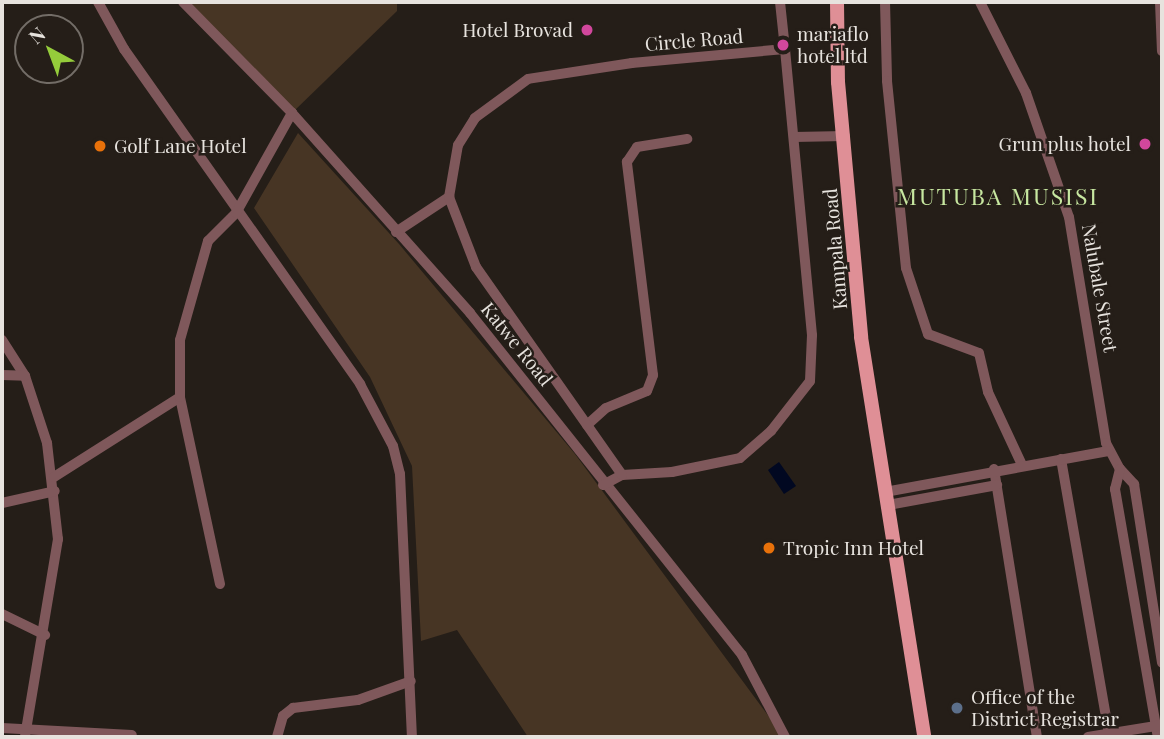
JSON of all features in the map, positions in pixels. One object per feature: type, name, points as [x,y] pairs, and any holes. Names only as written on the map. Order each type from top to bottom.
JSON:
[{"type":"main road","name":"Kampala Road","points":[[837,2],[838,82],[845,136],[861,337],[924,737]]},
{"type":"street","points":[[99,2],[124,49],[236,213],[360,384],[393,446],[400,474],[412,737]]},
{"type":"street","name":"Katwe Road","points":[[183,2],[292,113],[470,313],[603,485],[742,655],[785,737]]},
{"type":"street","points":[[603,485],[622,475],[673,472],[740,458],[771,431],[810,381],[812,335],[780,2]]},
{"type":"street","points":[[886,2],[887,81],[906,268],[928,334],[979,353],[988,393],[1021,465]]},
{"type":"street","name":"Nalubale Street","points":[[980,2],[1026,93],[1069,217],[1108,452],[1134,484],[1162,663]]},
{"type":"street","points":[[1160,2],[1162,51]]},
{"type":"street","name":"Circle Road","points":[[449,197],[458,145],[475,118],[528,79],[632,63],[785,49]]},
{"type":"street","points":[[220,583],[180,397],[180,340],[197,272],[208,241],[236,213],[292,113]]},
{"type":"street","points":[[794,137],[845,136]]},
{"type":"street","points":[[587,425],[606,408],[647,391],[653,375],[627,162],[638,147],[687,139]]},
{"type":"street","points":[[396,232],[449,197],[475,267],[622,475]]},
{"type":"street","points":[[2,340],[25,376],[54,477],[58,539],[45,635],[26,732]]},
{"type":"street","points":[[2,375],[25,376]]},
{"type":"street","points":[[54,477],[180,397]]},
{"type":"street","points":[[887,498],[994,469],[1108,452]]},
{"type":"street","points":[[1061,458],[1104,735]]},
{"type":"street","points":[[994,469],[1037,737]]},
{"type":"street","points":[[1088,737],[1158,729],[1115,489],[1120,469]]},
{"type":"street","points":[[887,498],[997,485]]},
{"type":"street","points":[[2,503],[55,491]]},
{"type":"street","points":[[2,614],[45,635]]},
{"type":"street","points":[[277,737],[283,716],[293,708],[349,702],[411,681]]},
{"type":"street","points":[[2,727],[26,732],[132,735]]},
{"type":"shaded area","points":[[183,2],[397,2],[397,11],[292,113]]},
{"type":"shaded area","points":[[298,133],[399,244],[575,454],[784,737],[528,737],[457,630],[421,641],[412,466],[370,377],[254,208]]},
{"type":"water","points":[[779,462],[796,486],[784,494],[768,470]]},
{"type":"place","name":"Hotel Brovad","points":[[587,30]]},
{"type":"place","name":"mariaflo hotel ltd","points":[[783,45]]},
{"type":"place","name":"Grun plus hotel","points":[[1145,144]]},
{"type":"place","name":"Golf Lane Hotel","points":[[100,146]]},
{"type":"place","name":"Tropic Inn Hotel","points":[[769,548]]},
{"type":"place","name":"Office of the District Registrar","points":[[957,708]]},
{"type":"district","name":"MUTUBA MUSISI","points":[[998,196]]}]
